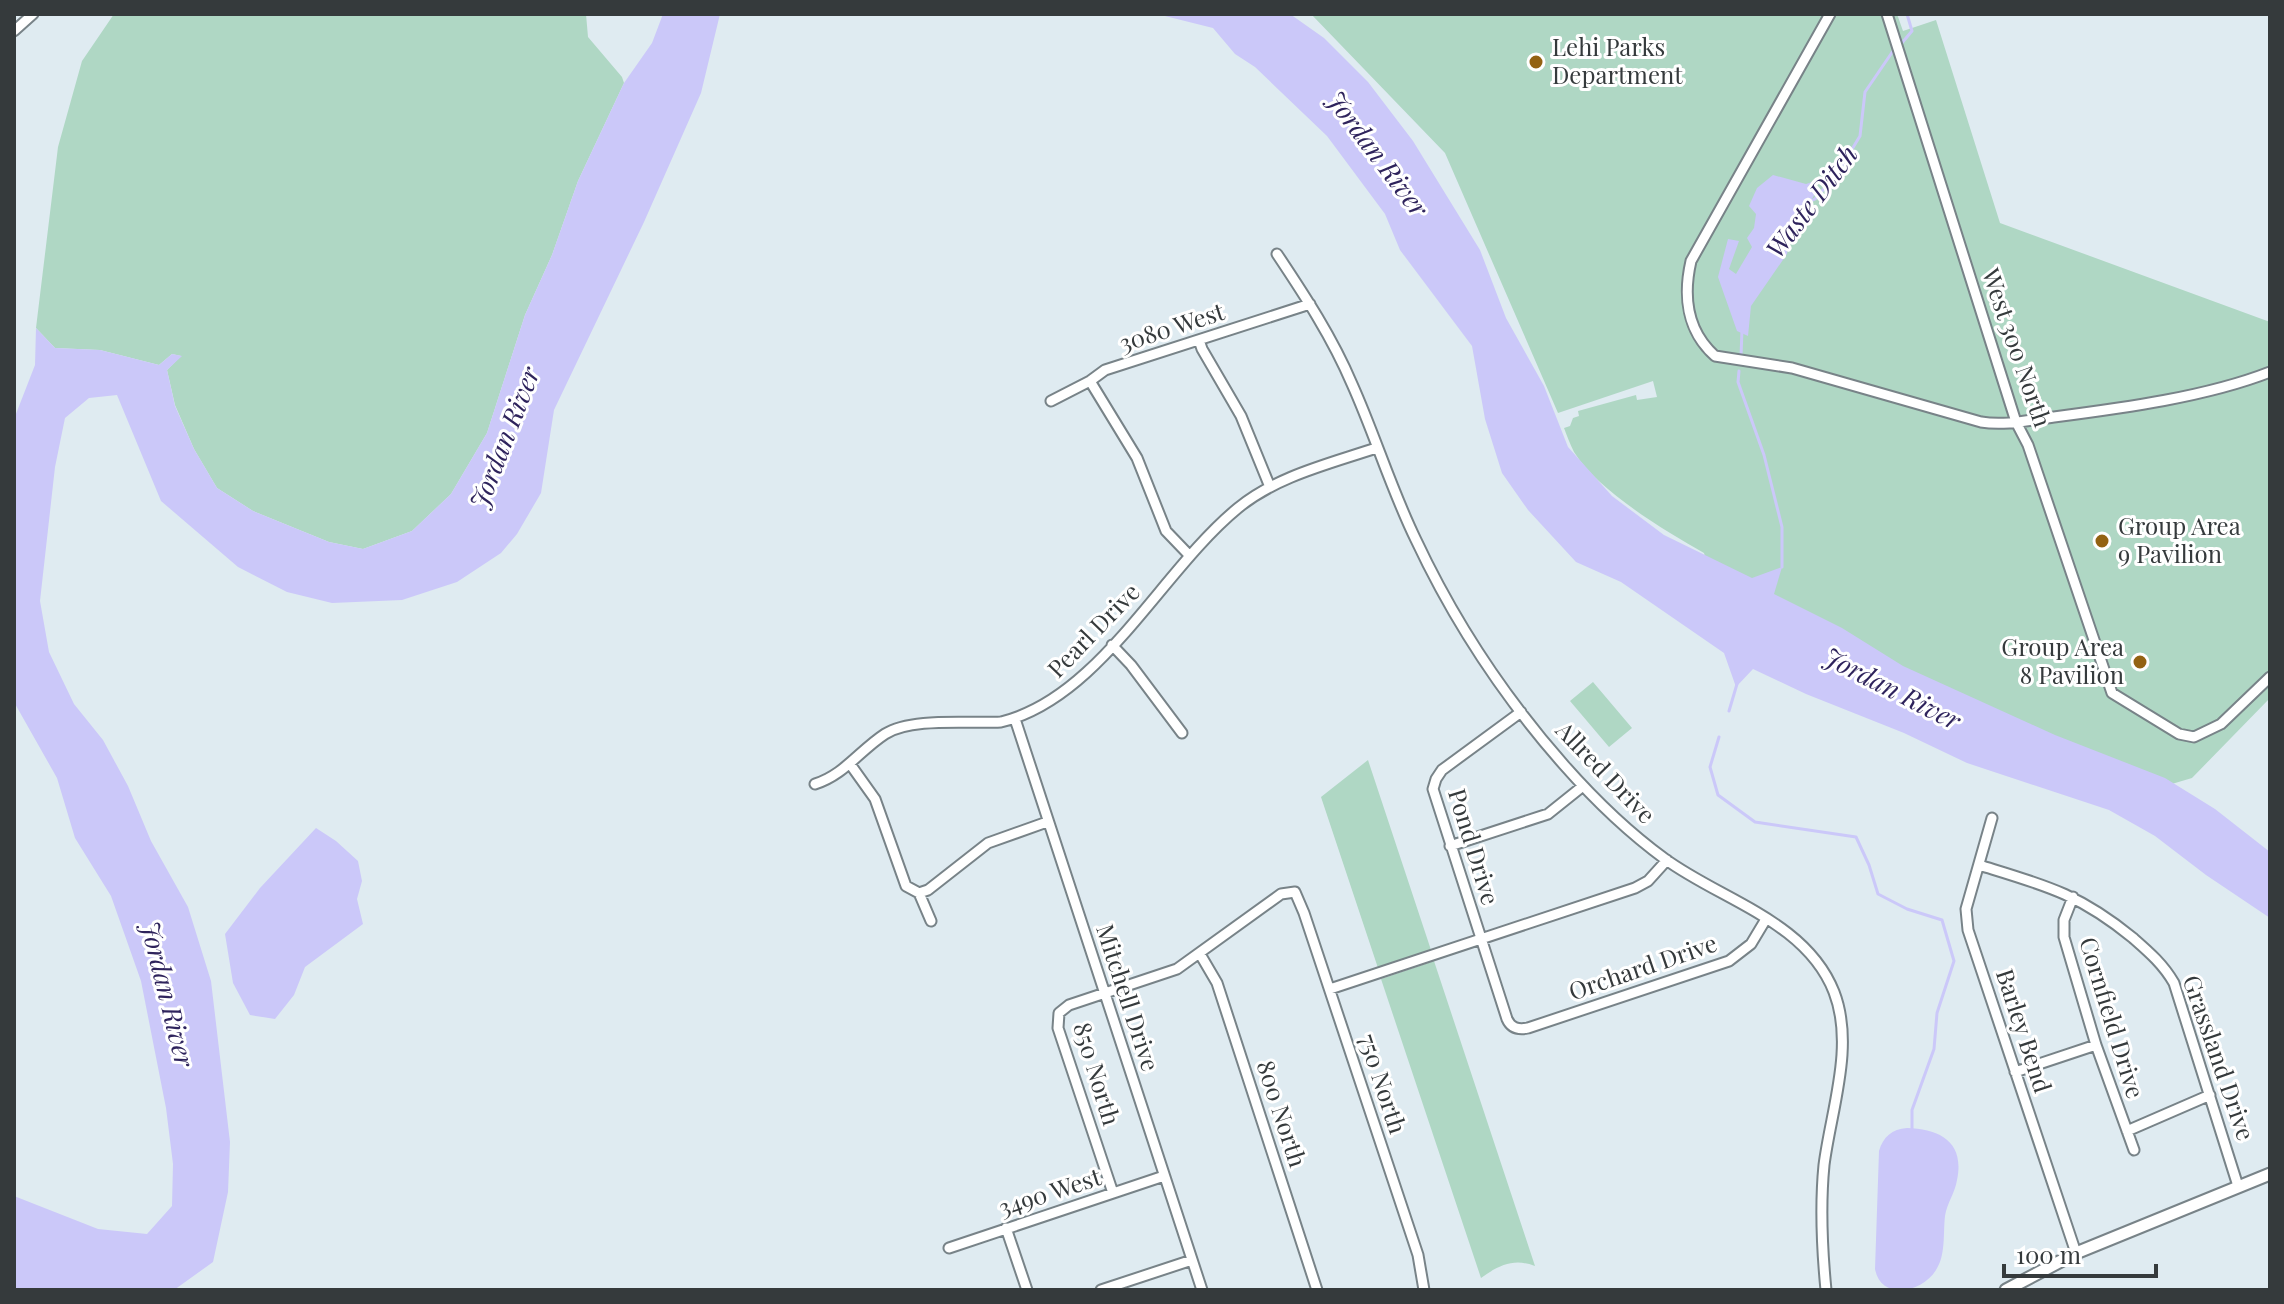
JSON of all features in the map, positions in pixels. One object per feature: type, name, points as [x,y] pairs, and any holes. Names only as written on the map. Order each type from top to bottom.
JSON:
[{"type":"street","points":[[14,31],[33,14]]},
{"type":"street","points":[[1830,14],[1692,258],[1687,292],[1692,322],[1706,348],[1715,356],[1792,368],[1981,422],[1998,424],[2096,411],[2220,388],[2270,372]]},
{"type":"street","name":"West 300 North","points":[[1887,14],[2016,422],[2028,445],[2112,693],[2179,734],[2194,737],[2221,724],[2270,677]]},
{"type":"street","name":"Allred Drive","points":[[1277,254],[1310,304],[1344,366],[1405,517],[1438,585],[1480,654],[1521,712],[1583,786],[1667,860],[1794,938],[1813,957],[1827,978],[1840,1015],[1841,1054],[1822,1190],[1826,1290]]},
{"type":"street","name":"3080 West","points":[[1051,401],[1105,370],[1310,304]]},
{"type":"street","points":[[1199,340],[1241,416],[1270,487]]},
{"type":"street","points":[[1090,381],[1137,458],[1166,531],[1190,556]]},
{"type":"street","name":"Pearl Drive","points":[[815,784],[835,776],[884,735],[903,726],[1001,722],[1042,707],[1061,694],[1112,645],[1227,517],[1270,487],[1376,448]]},
{"type":"street","points":[[1112,645],[1131,665],[1182,733]]},
{"type":"street","name":"Pond Drive","points":[[1515,1028],[1507,1019],[1433,795],[1436,779],[1442,770],[1521,712]]},
{"type":"street","name":"Mitchell Drive","points":[[1015,719],[1202,1290]]},
{"type":"street","points":[[850,764],[875,799],[906,886],[919,893],[931,921]]},
{"type":"street","points":[[1450,846],[1548,814],[1583,786]]},
{"type":"street","name":"Barley Bend","points":[[1992,818],[1966,909],[1966,919],[2076,1253]]},
{"type":"street","points":[[919,893],[928,890],[988,843],[1047,822]]},
{"type":"street","points":[[1330,989],[1635,888],[1648,881],[1667,860]]},
{"type":"street","name":"Grassland Drive","points":[[1979,865],[2073,897],[2109,918],[2164,966],[2174,983],[2238,1186]]},
{"type":"street","name":"750 North","points":[[1200,954],[1281,894],[1295,892],[1418,1255],[1424,1290]]},
{"type":"street","name":"Cornfield Drive","points":[[2073,897],[2064,920],[2064,937],[2096,1045],[2134,1150]]},
{"type":"street","name":"Orchard Drive","points":[[1515,1028],[1528,1028],[1729,961],[1746,949],[1766,919]]},
{"type":"street","points":[[1104,994],[1177,969],[1200,954]]},
{"type":"street","name":"800 North","points":[[1200,954],[1217,983],[1317,1290]]},
{"type":"street","name":"850 North","points":[[1104,994],[1069,1005],[1059,1013],[1058,1028],[1113,1193]]},
{"type":"street","points":[[2015,1072],[2096,1045]]},
{"type":"street","points":[[2127,1131],[2210,1095]]},
{"type":"street","points":[[2006,1290],[2076,1253],[2270,1174]]},
{"type":"street","name":"3490 West","points":[[949,1248],[1164,1176]]},
{"type":"street","points":[[1006,1228],[1027,1290]]},
{"type":"street","points":[[1101,1290],[1192,1260]]},
{"type":"green space","points":[[114,14],[586,14],[588,37],[624,83],[578,181],[552,255],[525,315],[487,433],[451,494],[412,531],[363,549],[329,542],[253,511],[217,488],[194,449],[175,405],[167,370],[181,356],[172,354],[159,365],[100,350],[55,348],[36,328],[58,147],[82,61]]},
{"type":"green space","points":[[1311,14],[1897,14],[1903,31],[1936,20],[2000,223],[2270,322],[2270,698],[2192,778],[2165,786],[1900,677],[1710,574],[1704,553],[1652,521],[1599,481],[1574,452],[1564,428],[1579,416],[1578,411],[1636,395],[1637,400],[1657,397],[1653,381],[1558,413],[1445,153]]},
{"type":"green space","points":[[1593,682],[1632,728],[1609,747],[1570,701]]},
{"type":"green space","points":[[1368,760],[1431,950],[1378,968],[1321,797]]},
{"type":"green space","points":[[1434,961],[1535,1266],[1507,1264],[1481,1278],[1381,979]]},
{"type":"water","name":"Jordan River","points":[[663,14],[720,14],[701,93],[644,222],[554,410],[541,493],[517,534],[501,553],[457,582],[402,600],[332,603],[287,592],[238,567],[161,501],[117,395],[89,398],[65,418],[55,467],[40,601],[49,652],[74,704],[103,740],[128,786],[151,841],[188,907],[211,981],[230,1142],[228,1192],[213,1262],[174,1290],[14,1290],[14,1196],[98,1229],[147,1234],[172,1206],[173,1164],[166,1108],[141,981],[111,896],[75,838],[57,778],[14,702],[14,419],[35,365],[36,328],[55,348],[100,350],[159,365],[172,354],[182,356],[167,370],[175,406],[194,449],[217,488],[253,511],[329,542],[363,549],[412,531],[451,494],[487,433],[525,315],[552,255],[578,181],[624,83],[652,43]]},
{"type":"water","name":"Jordan River","points":[[1157,14],[1290,14],[1324,38],[1368,82],[1413,141],[1480,250],[1506,318],[1544,386],[1568,447],[1612,496],[1664,535],[1752,578],[1782,567],[1774,594],[1842,628],[1903,666],[2055,735],[2165,778],[2215,809],[2270,852],[2270,918],[2155,836],[2109,810],[1967,763],[1753,669],[1736,687],[1724,653],[1621,582],[1576,562],[1528,510],[1502,473],[1485,419],[1472,346],[1400,250],[1385,214],[1327,136],[1255,67],[1235,54],[1213,28]]},
{"type":"water","points":[[1773,175],[1806,184],[1815,181],[1816,192],[1790,236],[1787,254],[1751,306],[1748,336],[1737,331],[1718,277],[1728,239],[1739,241],[1729,269],[1736,274],[1752,247],[1747,238],[1754,228],[1756,214],[1749,206],[1757,188]]},
{"type":"water","points":[[316,828],[358,861],[362,881],[357,899],[363,924],[305,967],[294,995],[275,1019],[250,1015],[233,983],[225,934],[260,888]]},
{"type":"water","points":[[1907,1128],[1930,1131],[1947,1140],[1957,1156],[1959,1167],[1945,1216],[1939,1264],[1930,1278],[1902,1290],[1885,1286],[1875,1269],[1879,1151],[1889,1135]]},
{"type":"waterway","name":"Waste Ditch","points":[[1901,44],[1912,31],[1907,14]]},
{"type":"waterway","name":"Waste Ditch","points":[[1807,203],[1815,199],[1837,174],[1860,136],[1865,92],[1893,51]]},
{"type":"waterway","name":"Waste Ditch","points":[[1741,356],[1742,330]]},
{"type":"waterway","name":"Waste Ditch","points":[[1739,371],[1738,382],[1764,455],[1782,527],[1782,567]]},
{"type":"waterway","points":[[1729,711],[1737,684]]},
{"type":"waterway","points":[[1719,737],[1710,767],[1718,795],[1755,822],[1856,837],[1878,894],[1907,909],[1942,920],[1954,961],[1937,1013],[1934,1049],[1912,1110],[1912,1129]]},
{"type":"place","name":"Lehi Parks Department","points":[[1536,62]]},
{"type":"place","name":"Group Area 9 Pavilion","points":[[2102,541]]},
{"type":"place","name":"Group Area 8 Pavilion","points":[[2140,662]]}]
